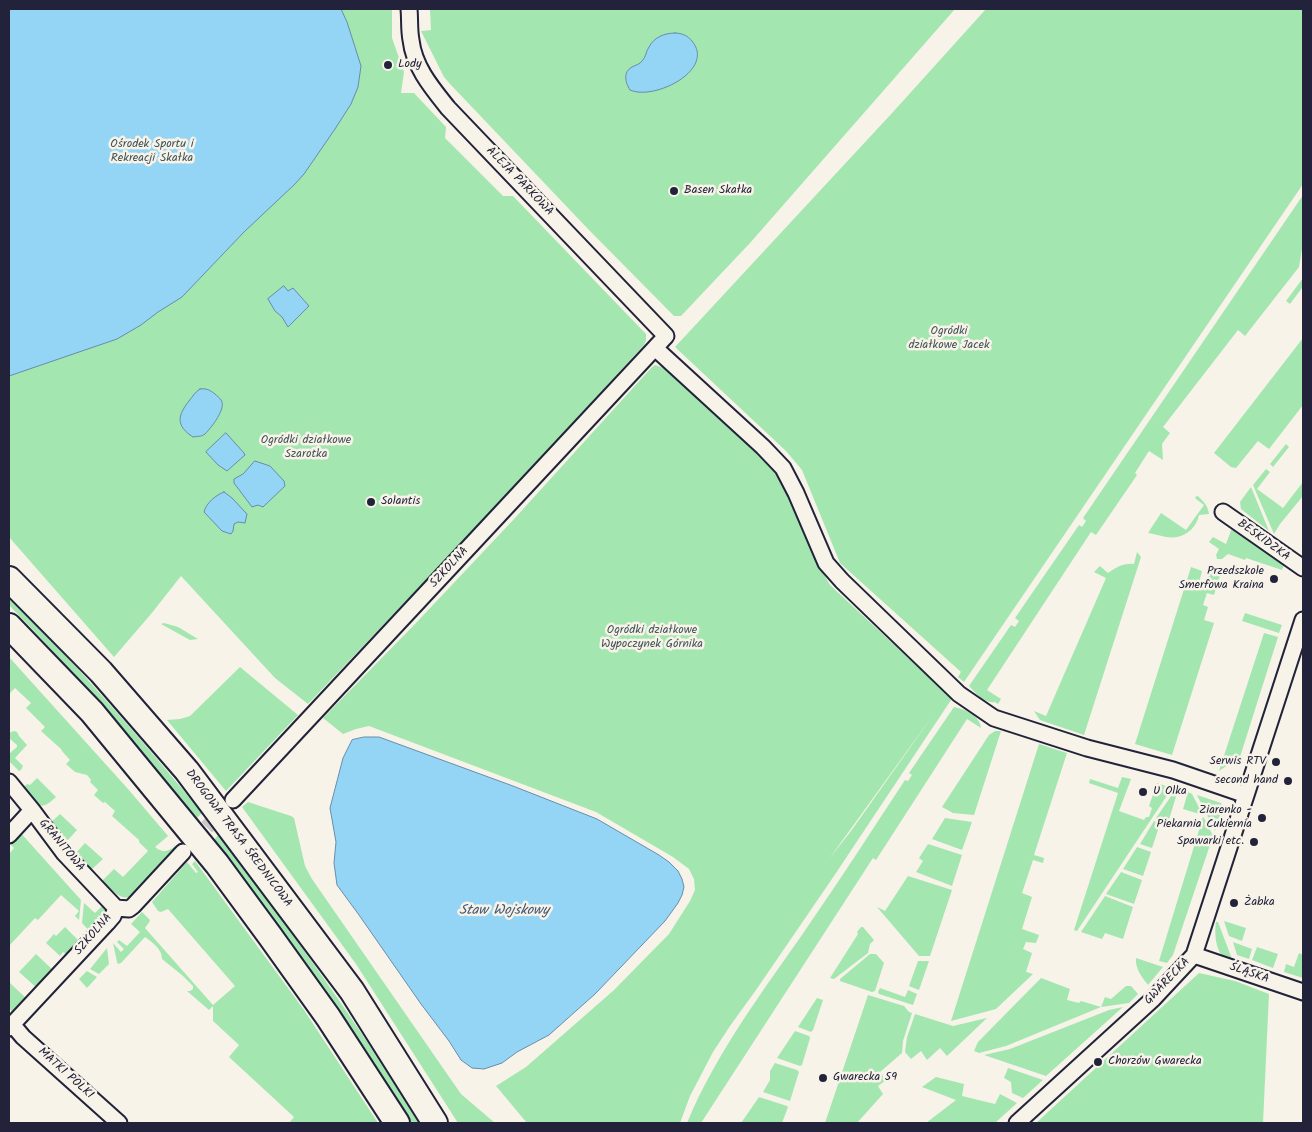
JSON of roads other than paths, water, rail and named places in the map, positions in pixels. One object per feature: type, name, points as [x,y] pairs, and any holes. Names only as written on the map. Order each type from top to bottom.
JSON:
[{"type":"main road","points":[[9,564],[102,672]]},
{"type":"main road","name":"DROGOWA TRASA ŚREDNICOWA","points":[[9,579],[102,672],[187,771],[352,991],[435,1123]]},
{"type":"main road","points":[[9,626],[92,712],[216,864],[328,1017],[397,1123]]},
{"type":"street","name":"ALEJA PARKOWA","points":[[409,9],[411,42],[426,81],[448,108],[666,336]]},
{"type":"street","name":"SZKOLNA","points":[[232,800],[666,336]]},
{"type":"street","points":[[655,348],[763,447],[783,468],[796,493],[826,564],[959,694],[994,718],[1087,748],[1173,770],[1246,795]]},
{"type":"street","name":"BESKIDZKA","points":[[1223,512],[1303,568]]},
{"type":"street","name":"GWARECKA","points":[[1017,1123],[1153,999],[1194,955],[1303,620]]},
{"type":"street","name":"GRANITOWA","points":[[9,782],[64,853],[116,908]]},
{"type":"street","points":[[9,835],[32,810]]},
{"type":"street","name":"SZKOLNA","points":[[10,1026],[107,923],[113,916],[116,908],[129,909],[133,906],[183,852]]},
{"type":"street","name":"ŚLĄSKA","points":[[1194,955],[1303,992]]},
{"type":"street","name":"MATKI POLKI","points":[[10,1026],[119,1123]]},
{"type":"water","name":"Ośrodek Sportu i Rekreacji Skałka","points":[[9,9],[341,9],[361,66],[358,87],[351,104],[304,174],[244,232],[182,297],[117,339],[9,376]]},
{"type":"water","points":[[675,33],[689,38],[697,52],[696,62],[689,72],[666,87],[653,91],[641,92],[630,90],[626,77],[629,69],[641,62],[651,44],[657,38]]},
{"type":"water","points":[[284,286],[288,291],[293,288],[309,306],[288,327],[268,299]]},
{"type":"water","points":[[200,389],[208,390],[215,394],[221,400],[222,408],[218,418],[205,434],[193,437],[187,433],[180,421],[185,406]]},
{"type":"water","points":[[226,433],[245,455],[227,471],[218,465],[206,452]]},
{"type":"water","points":[[255,461],[270,466],[284,481],[285,486],[263,507],[258,505],[252,507],[234,483],[234,479],[243,474]]},
{"type":"water","points":[[224,492],[247,514],[245,523],[238,522],[234,524],[231,534],[222,531],[204,512],[212,500]]},
{"type":"water","name":"Staw Wojskowy","points":[[364,737],[379,737],[597,819],[659,855],[678,871],[684,887],[678,903],[665,921],[595,994],[549,1035],[517,1052],[502,1063],[484,1069],[472,1068],[461,1060],[337,885],[334,863],[336,842],[330,808],[343,758],[352,740]]},
{"type":"tunnel","points":[[191,844],[225,808]]},
{"type":"place","name":"Lody","points":[[388,65]]},
{"type":"place","name":"Basen Skałka","points":[[674,191]]},
{"type":"place","name":"Solantis","points":[[371,502]]},
{"type":"place","name":"Przedszkole Smerfowa Kraina","points":[[1274,579]]},
{"type":"place","name":"Serwis RTV","points":[[1276,762]]},
{"type":"place","name":"second hand","points":[[1288,781]]},
{"type":"place","name":"U Olka","points":[[1143,792]]},
{"type":"place","name":"Ziarenko - Piekarnia Cukiernia","points":[[1262,818]]},
{"type":"place","name":"Spawarki etc.","points":[[1254,842]]},
{"type":"place","name":"Żabka","points":[[1234,903]]},
{"type":"place","name":"Chorzów Gwarecka","points":[[1098,1062]]},
{"type":"place","name":"Gwarecka 59","points":[[823,1078]]},
{"type":"park label","name":"Ogródki działkowe Jacek","points":[[949,339]]},
{"type":"park label","name":"Ogródki działkowe Szarotka","points":[[306,448]]},
{"type":"park label","name":"Ogródki działkowe Wypoczynek Górnika","points":[[652,638]]}]
